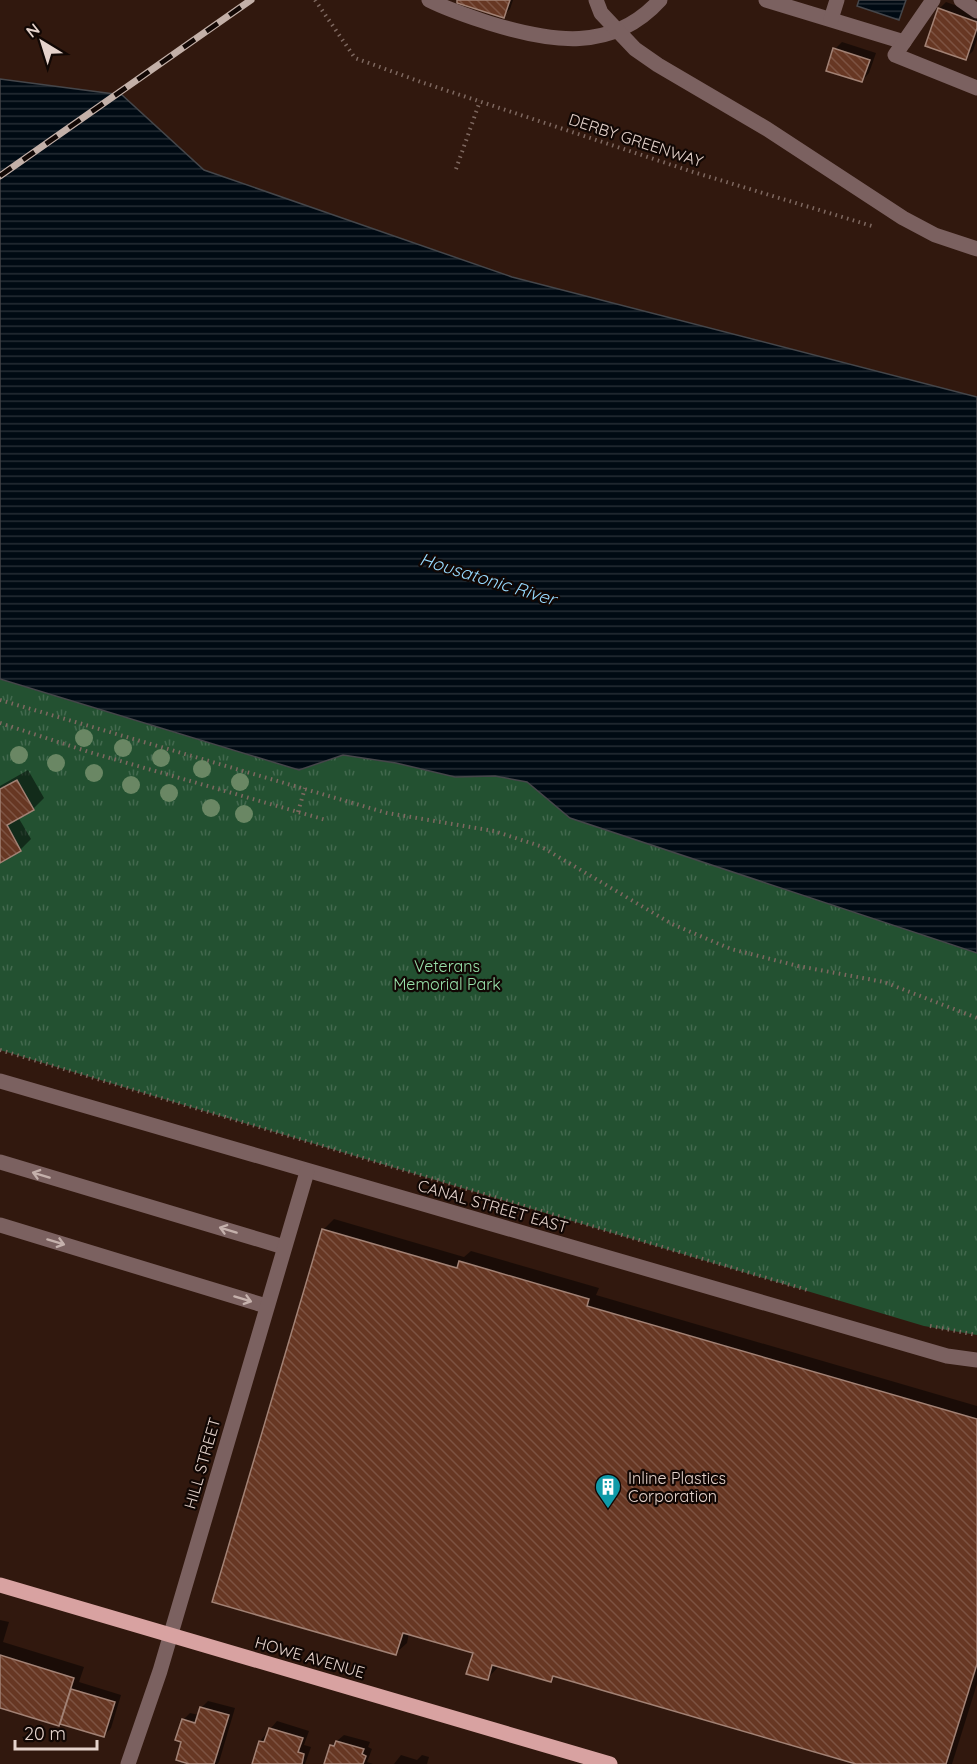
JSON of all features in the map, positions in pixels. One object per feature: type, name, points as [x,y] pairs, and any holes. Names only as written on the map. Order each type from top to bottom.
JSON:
[{"type":"main road","name":"HOWE AVENUE","points":[[0,1585],[610,1764]]},
{"type":"street","points":[[429,0],[447,9],[528,35],[575,40],[617,30],[635,21],[660,0]]},
{"type":"street","points":[[596,0],[602,13],[635,49],[658,65],[767,129],[903,218],[935,235],[977,249]]},
{"type":"street","points":[[766,0],[904,42]]},
{"type":"street","points":[[831,19],[837,0]]},
{"type":"street","points":[[933,0],[895,55],[977,88]]},
{"type":"street","points":[[961,0],[977,11]]},
{"type":"street","name":"CANAL STREET EAST","points":[[0,1081],[947,1356],[977,1360]]},
{"type":"street","points":[[0,1162],[284,1247]]},
{"type":"street","name":"HILL STREET","points":[[128,1764],[171,1635],[307,1172]]},
{"type":"street","points":[[0,1225],[267,1306]]},
{"type":"path","name":"DERBY GREENWAY","points":[[315,0],[355,58],[690,171],[875,226]]},
{"type":"path","points":[[456,169],[480,101]]},
{"type":"path","points":[[0,700],[387,813],[494,831],[540,846],[672,924],[731,949],[798,966],[884,982],[977,1018]]},
{"type":"path","points":[[0,723],[88,752],[326,820]]},
{"type":"path","points":[[298,812],[305,788]]},
{"type":"path","points":[[0,1050],[811,1292]]},
{"type":"path","points":[[924,1326],[977,1335]]},
{"type":"green space","name":"Veterans Memorial Park","points":[[0,679],[299,770],[343,754],[396,763],[455,777],[495,776],[527,782],[570,818],[977,953],[977,1335],[924,1326],[0,1050]]},
{"type":"water","points":[[859,0],[906,0],[899,20],[857,6]]},
{"type":"water","name":"Housatonic River","points":[[0,79],[122,95],[204,170],[512,277],[977,397],[977,953],[570,818],[527,782],[495,776],[455,777],[396,763],[343,755],[299,770],[0,679]]},
{"type":"building","points":[[457,0],[510,0],[504,18],[457,3]]},
{"type":"building","points":[[938,8],[977,22],[966,60],[925,46]]},
{"type":"building","points":[[833,48],[870,60],[862,82],[826,71]]},
{"type":"building","points":[[17,780],[34,810],[7,825],[21,851],[0,863],[0,789]]},
{"type":"building","name":"Inline Plastics Corporation","points":[[322,1229],[457,1268],[459,1261],[589,1299],[587,1306],[977,1419],[977,1664],[946,1764],[856,1764],[553,1676],[551,1682],[492,1665],[488,1680],[466,1674],[473,1653],[403,1633],[396,1655],[212,1602]]},
{"type":"building","points":[[0,1655],[74,1678],[59,1726],[0,1708]]},
{"type":"building","points":[[71,1689],[115,1702],[104,1737],[60,1724]]},
{"type":"building","points":[[200,1707],[229,1715],[214,1764],[189,1764],[176,1760],[181,1742],[175,1740],[182,1719],[195,1723]]},
{"type":"building","points":[[269,1728],[303,1738],[298,1752],[304,1754],[302,1764],[252,1764],[259,1741],[264,1742]]},
{"type":"building","points":[[336,1741],[364,1749],[362,1754],[366,1756],[363,1764],[324,1764],[330,1745],[334,1746]]},
{"type":"railway","points":[[0,176],[251,0]]},
{"type":"place","name":"Inline Plastics Corporation","points":[[608,1510]]}]
